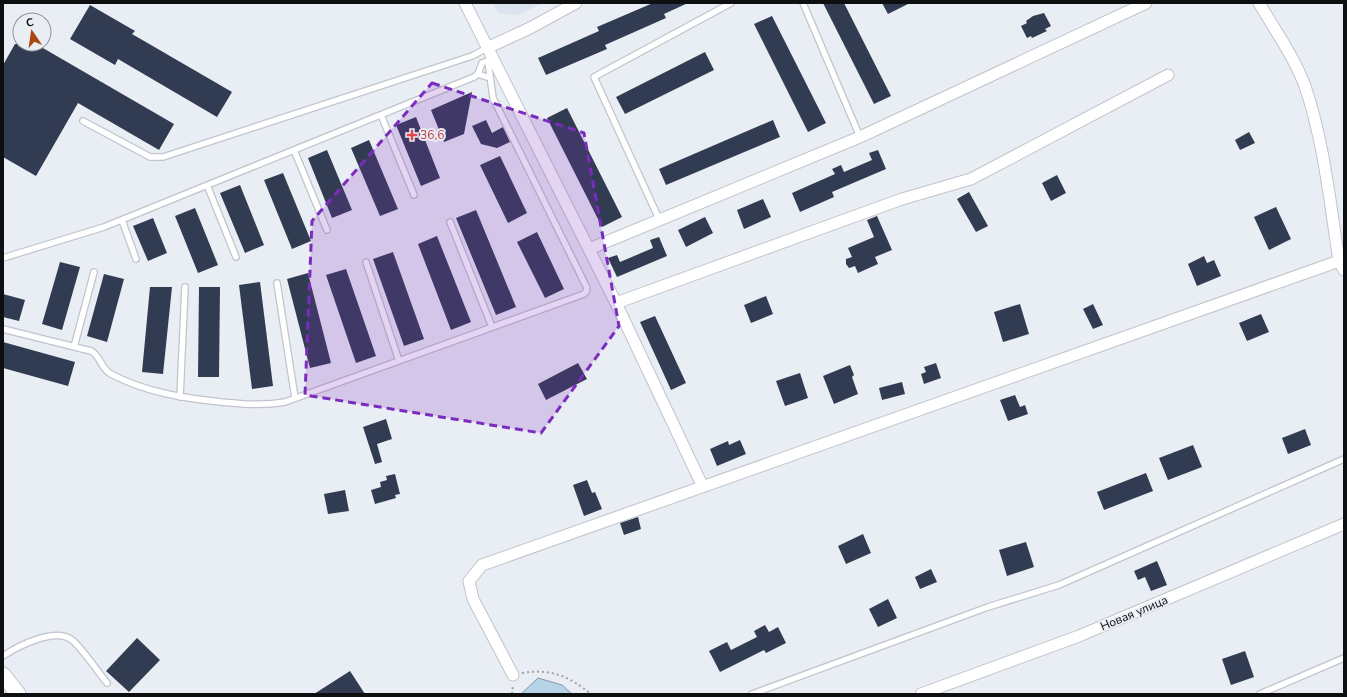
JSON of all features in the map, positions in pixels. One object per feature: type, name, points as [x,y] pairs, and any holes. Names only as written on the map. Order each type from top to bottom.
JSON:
[{"type":"main road","points":[[3,675],[18,694]]},
{"type":"street","points":[[465,3],[487,48],[490,60],[616,303],[702,485]]},
{"type":"street","points":[[487,48],[530,28],[576,3]]},
{"type":"street","points":[[589,249],[860,137],[1146,3]]},
{"type":"street","points":[[513,675],[473,599],[469,581],[482,565],[702,485],[1341,265],[1328,183],[1305,86],[1295,63],[1259,3]]},
{"type":"street","points":[[616,303],[902,199],[915,197],[971,179],[1168,75]]},
{"type":"street","name":"Новая улица","points":[[921,694],[1079,636],[1344,524]]},
{"type":"lane","points":[[659,219],[594,77],[731,3]]},
{"type":"lane","points":[[803,3],[860,137]]},
{"type":"lane","points":[[83,120],[150,157],[163,157],[472,56],[487,48]]},
{"type":"lane","points":[[3,258],[122,220],[381,115],[474,77],[478,74],[482,64],[490,60],[490,78],[493,98],[587,290],[584,294],[295,398],[271,405],[257,405],[180,397],[138,387],[111,374],[104,368],[94,352],[3,329]]},
{"type":"lane","points":[[478,74],[490,78]]},
{"type":"lane","points":[[381,115],[414,194]]},
{"type":"lane","points":[[294,150],[327,230]]},
{"type":"lane","points":[[207,185],[236,256]]},
{"type":"lane","points":[[122,220],[136,260]]},
{"type":"lane","points":[[450,222],[492,327]]},
{"type":"lane","points":[[366,262],[399,361]]},
{"type":"lane","points":[[74,347],[94,272]]},
{"type":"lane","points":[[276,283],[295,398]]},
{"type":"lane","points":[[180,397],[185,287]]},
{"type":"lane","points":[[752,694],[988,607],[1059,585],[1344,459]]},
{"type":"lane","points":[[3,656],[21,645],[43,638],[60,635],[72,640],[107,683]]},
{"type":"lane","points":[[1260,694],[1344,658]]},
{"type":"path","points":[[513,675],[534,671],[549,672],[574,680],[591,694]]},
{"type":"highlighted area","points":[[432,83],[584,133],[619,326],[541,433],[305,395],[312,221]]},
{"type":"shaded area","points":[[493,3],[542,3],[519,15],[498,13]]},
{"type":"water","points":[[538,678],[562,685],[572,694],[521,694]]},
{"type":"building","points":[[653,3],[688,3],[664,14],[666,18],[605,45],[607,49],[546,75],[538,58],[599,31],[597,27]]},
{"type":"building","points":[[823,3],[844,3],[891,96],[874,104]]},
{"type":"building","points":[[882,3],[910,3],[888,14]]},
{"type":"building","points":[[90,5],[135,31],[132,34],[232,92],[217,117],[118,59],[115,65],[70,39]]},
{"type":"building","points":[[1044,13],[1051,26],[1045,29],[1047,31],[1032,38],[1031,36],[1027,38],[1021,26],[1027,23],[1026,21],[1033,16]]},
{"type":"building","points":[[772,16],[826,123],[808,132],[754,24]]},
{"type":"building","points":[[12,49],[12,52],[50,52],[174,124],[159,150],[78,103],[36,176],[3,157],[3,65]]},
{"type":"building","points":[[705,52],[714,70],[625,114],[616,97]]},
{"type":"building","points":[[472,92],[464,134],[444,142],[431,110]]},
{"type":"building","points":[[567,108],[622,217],[602,227],[547,118]]},
{"type":"building","points":[[416,117],[440,178],[421,186],[396,125]]},
{"type":"building","points":[[486,120],[492,133],[503,127],[510,142],[497,148],[481,144],[472,126]]},
{"type":"building","points":[[773,120],[780,137],[666,185],[659,169]]},
{"type":"building","points":[[1249,132],[1255,143],[1240,150],[1235,140]]},
{"type":"building","points":[[369,140],[398,209],[380,216],[351,148]]},
{"type":"building","points":[[327,150],[352,210],[332,218],[308,158]]},
{"type":"building","points":[[878,150],[886,169],[832,192],[834,197],[800,212],[792,193],[835,174],[832,169],[841,165],[844,172],[872,160],[869,153]]},
{"type":"building","points":[[500,156],[527,213],[508,223],[480,165]]},
{"type":"building","points":[[283,173],[311,241],[292,249],[264,180]]},
{"type":"building","points":[[1057,175],[1066,193],[1051,201],[1042,183]]},
{"type":"building","points":[[240,185],[264,245],[245,253],[220,193]]},
{"type":"building","points":[[969,192],[988,226],[976,232],[957,199]]},
{"type":"building","points":[[763,199],[771,217],[744,229],[737,210]]},
{"type":"building","points":[[1276,207],[1291,239],[1269,250],[1254,217]]},
{"type":"building","points":[[195,208],[218,265],[198,273],[175,216]]},
{"type":"building","points":[[476,210],[516,307],[496,315],[456,218]]},
{"type":"building","points":[[877,216],[892,250],[875,257],[878,264],[858,273],[855,266],[849,268],[846,264],[846,259],[852,257],[848,248],[874,237],[867,220]]},
{"type":"building","points":[[705,217],[713,233],[686,247],[678,230]]},
{"type":"building","points":[[153,218],[167,253],[148,261],[133,226]]},
{"type":"building","points":[[537,232],[564,289],[545,298],[517,242]]},
{"type":"building","points":[[437,236],[471,322],[451,330],[418,244]]},
{"type":"building","points":[[659,237],[667,256],[617,277],[608,258],[617,255],[620,262],[653,248],[650,240]]},
{"type":"building","points":[[393,252],[424,339],[404,346],[373,259]]},
{"type":"building","points":[[1204,256],[1207,263],[1214,260],[1221,276],[1197,286],[1188,264]]},
{"type":"building","points":[[60,262],[80,267],[62,330],[42,324]]},
{"type":"building","points":[[346,269],[376,356],[356,363],[326,275]]},
{"type":"building","points":[[308,273],[331,363],[310,368],[287,279]]},
{"type":"building","points":[[104,274],[124,279],[107,342],[87,336]]},
{"type":"building","points":[[260,282],[273,386],[252,389],[239,285]]},
{"type":"building","points":[[150,287],[172,287],[163,374],[142,372]]},
{"type":"building","points":[[199,287],[220,287],[219,377],[198,377]]},
{"type":"building","points":[[3,294],[25,300],[19,321],[3,317]]},
{"type":"building","points":[[766,296],[773,314],[751,323],[744,305]]},
{"type":"building","points":[[1020,304],[1029,334],[1003,342],[994,312]]},
{"type":"building","points":[[1093,304],[1103,325],[1093,329],[1083,309]]},
{"type":"building","points":[[1261,314],[1269,332],[1247,341],[1239,323]]},
{"type":"building","points":[[655,316],[686,383],[671,390],[640,322]]},
{"type":"building","points":[[3,342],[75,362],[68,386],[3,368]]},
{"type":"building","points":[[578,363],[587,379],[546,400],[538,384]]},
{"type":"building","points":[[936,363],[941,378],[924,384],[921,374],[926,372],[924,367]]},
{"type":"building","points":[[850,365],[854,375],[852,377],[858,394],[834,404],[823,376]]},
{"type":"building","points":[[800,373],[808,398],[785,406],[776,381]]},
{"type":"building","points":[[902,382],[905,394],[882,400],[879,388]]},
{"type":"building","points":[[1015,395],[1020,407],[1025,405],[1028,414],[1008,421],[1000,400]]},
{"type":"building","points":[[386,419],[392,439],[377,444],[382,462],[375,464],[363,427]]},
{"type":"building","points":[[1305,429],[1311,445],[1288,454],[1282,438]]},
{"type":"building","points":[[740,440],[746,454],[717,466],[710,449],[728,441],[729,445]]},
{"type":"building","points":[[1193,445],[1202,467],[1168,480],[1159,458]]},
{"type":"building","points":[[1146,473],[1153,491],[1104,510],[1097,492]]},
{"type":"building","points":[[395,474],[400,494],[395,495],[396,498],[375,504],[371,490],[381,487],[380,482],[387,480],[386,476]]},
{"type":"building","points":[[587,480],[592,493],[595,492],[602,509],[584,516],[573,485]]},
{"type":"building","points":[[345,490],[349,511],[328,514],[324,494]]},
{"type":"building","points":[[638,517],[641,529],[624,535],[620,523]]},
{"type":"building","points":[[863,534],[871,553],[846,564],[838,546]]},
{"type":"building","points":[[1026,542],[1034,567],[1007,576],[999,550]]},
{"type":"building","points":[[1157,561],[1167,585],[1151,591],[1145,577],[1138,580],[1134,571]]},
{"type":"building","points":[[931,569],[937,582],[920,589],[915,577]]},
{"type":"building","points":[[888,599],[897,618],[878,627],[869,609]]},
{"type":"building","points":[[765,625],[769,632],[778,627],[786,643],[766,653],[764,650],[720,672],[709,651],[727,642],[731,650],[757,637],[754,631]]},
{"type":"building","points":[[137,638],[160,660],[129,692],[106,671]]},
{"type":"building","points":[[1245,651],[1254,677],[1231,685],[1222,659]]},
{"type":"building","points":[[350,671],[365,694],[314,694]]},
{"type":"place","name":"36,6","points":[[412,135]]}]
